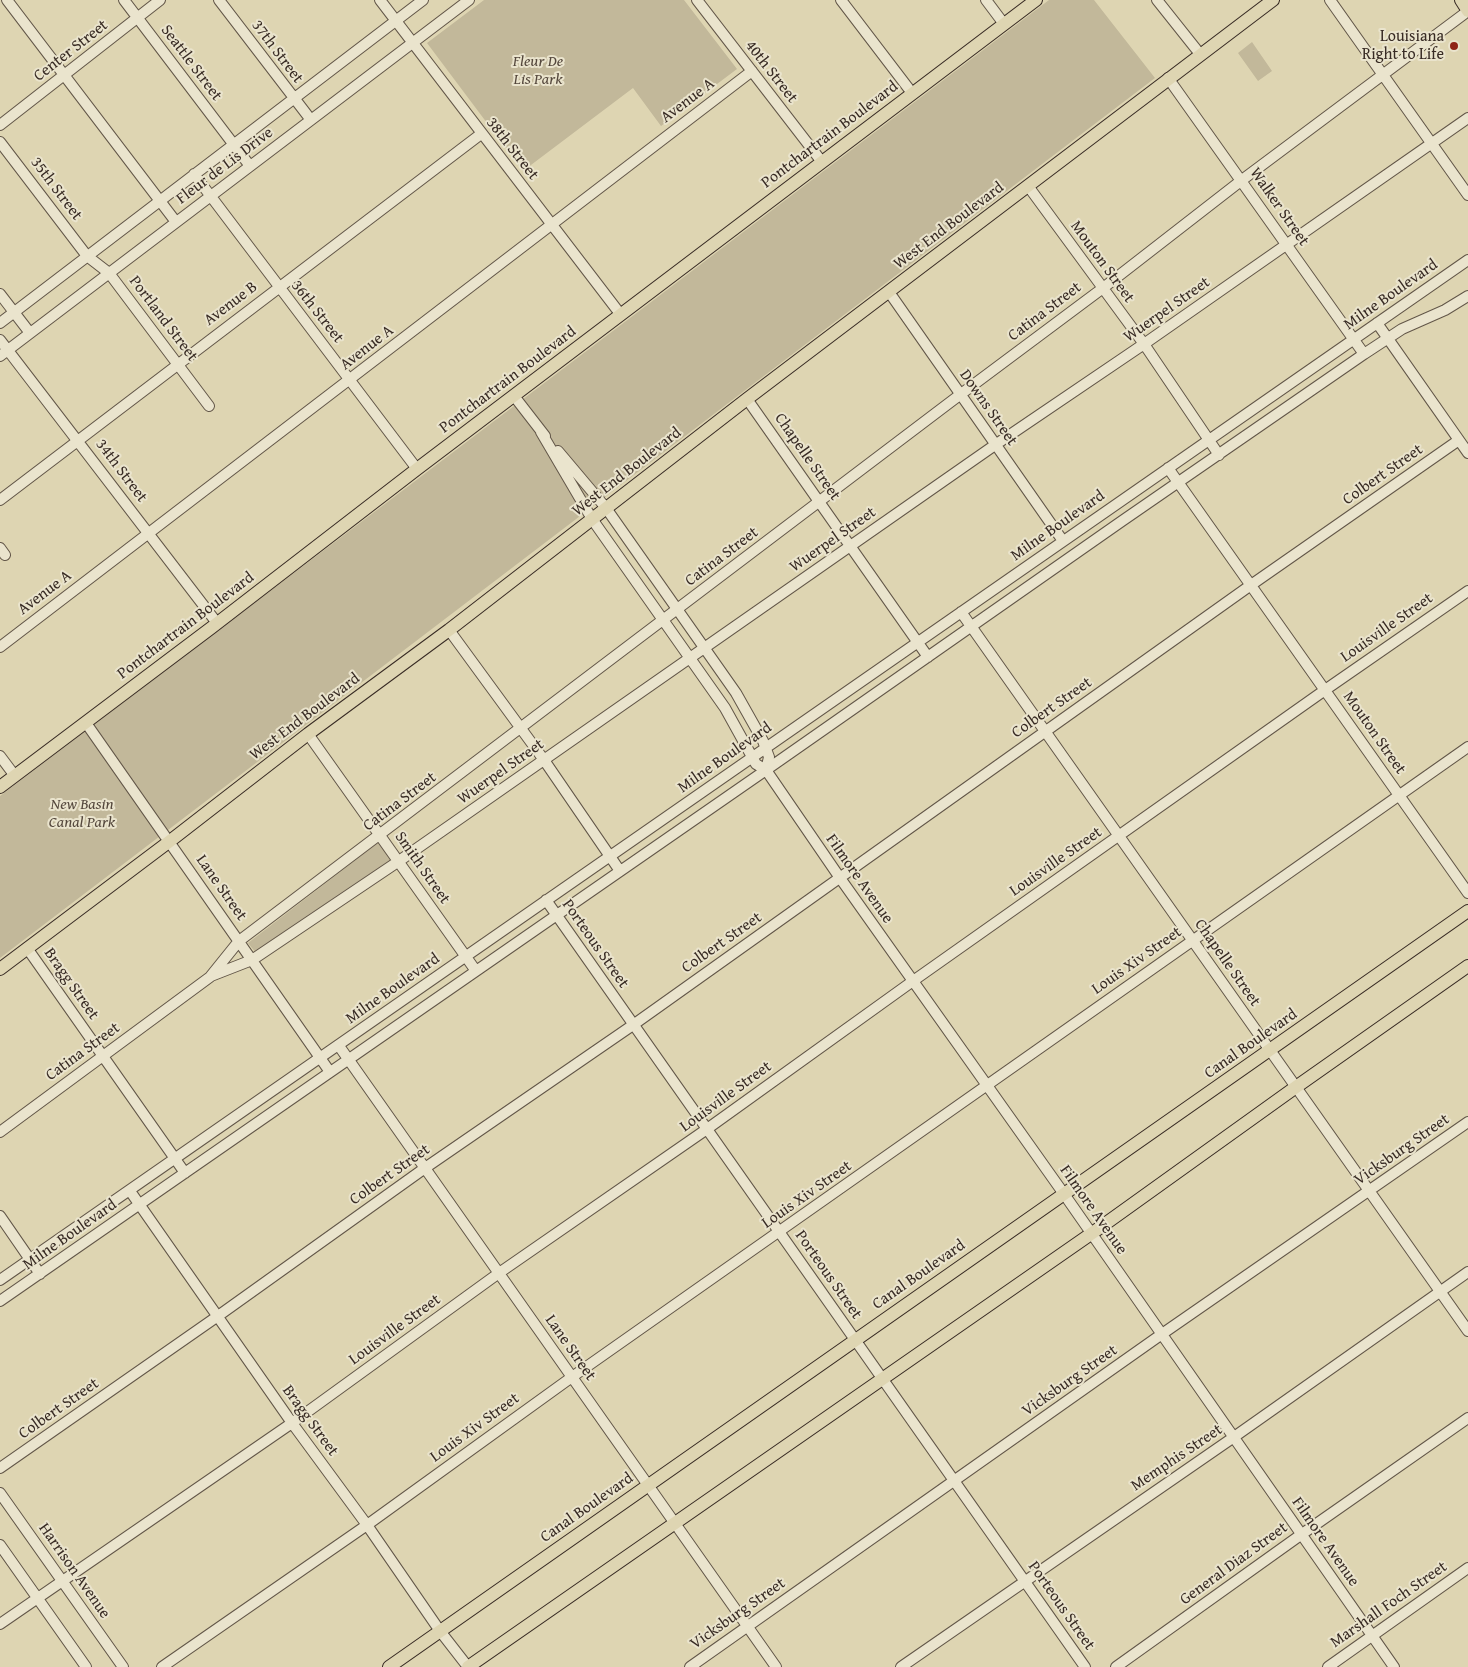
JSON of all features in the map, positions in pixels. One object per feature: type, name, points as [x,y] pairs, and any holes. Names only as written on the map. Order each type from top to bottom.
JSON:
[{"type":"main road","name":"Pontchartrain Boulevard","points":[[0,787],[1036,0]]},
{"type":"main road","name":"West End Boulevard","points":[[0,969],[308,734],[448,630],[747,399],[1273,0]]},
{"type":"main road","points":[[1461,0],[1468,11]]},
{"type":"main road","name":"Canal Boulevard","points":[[389,1667],[1468,911]]},
{"type":"main road","points":[[468,1667],[1092,1234],[1468,966]]},
{"type":"street","points":[[7,0],[176,222]]},
{"type":"street","name":"Seattle Street","points":[[124,0],[250,166]]},
{"type":"street","name":"Center Street","points":[[0,125],[160,0]]},
{"type":"street","name":"37th Street","points":[[219,0],[311,120]]},
{"type":"street","name":"38th Street","points":[[380,0],[621,315]]},
{"type":"street","name":"Fleur de Lis Drive","points":[[0,323],[423,0]]},
{"type":"street","name":"Fleur de Lis Drive","points":[[4,353],[469,0]]},
{"type":"street","name":"40th Street","points":[[697,0],[822,162]]},
{"type":"street","points":[[841,0],[912,93]]},
{"type":"street","points":[[986,0],[1004,24]]},
{"type":"street","points":[[1156,0],[1200,54]]},
{"type":"street","points":[[1330,0],[1433,142],[1468,194]]},
{"type":"street","name":"Catina Street","points":[[0,1132],[210,977],[239,941],[1103,288],[1242,180],[1468,11]]},
{"type":"street","name":"Avenue A","points":[[0,647],[752,71]]},
{"type":"street","name":"Walker Street","points":[[1168,78],[1364,354]]},
{"type":"street","name":"Wuerpel Street","points":[[210,977],[252,960],[399,861],[1468,118]]},
{"type":"street","name":"Avenue B","points":[[0,500],[481,134]]},
{"type":"street","name":"35th Street","points":[[0,142],[87,256]]},
{"type":"street","name":"36th Street","points":[[194,174],[417,469]]},
{"type":"street","name":"Mouton Street","points":[[1028,186],[1144,344],[1219,455]]},
{"type":"street","name":"Portland Street","points":[[87,256],[109,273],[209,406]]},
{"type":"street","name":"Milne Boulevard","points":[[0,1280],[1468,260]]},
{"type":"street","name":"Downs Street","points":[[889,292],[1063,541]]},
{"type":"street","points":[[0,294],[30,333]]},
{"type":"street","name":"Milne Boulevard","points":[[0,1302],[1364,354],[1402,329],[1445,310],[1468,296]]},
{"type":"street","points":[[1377,323],[1468,453]]},
{"type":"street","name":"34th Street","points":[[0,340],[4,353],[78,440],[217,623]]},
{"type":"street","name":"Filmore Avenue","points":[[514,396],[541,432],[606,508],[736,693],[766,748],[769,757],[766,770]]},
{"type":"street","name":"Chapelle Street","points":[[747,399],[852,546],[928,657]]},
{"type":"street","name":"Filmore Avenue","points":[[541,432],[592,519],[725,708],[756,764],[766,770],[1394,1667]]},
{"type":"street","name":"Colbert Street","points":[[0,1468],[218,1316],[425,1168],[633,1025],[1251,585],[1459,440]]},
{"type":"street","name":"Mouton Street","points":[[1168,468],[1468,893]]},
{"type":"street","name":"Louisville Street","points":[[0,1624],[292,1422],[499,1273],[707,1130],[913,981],[1468,591]]},
{"type":"street","name":"Chapelle Street","points":[[961,612],[1468,1331]]},
{"type":"street","points":[[448,630],[544,760],[620,871]]},
{"type":"street","name":"Lane Street","points":[[86,723],[330,1072]]},
{"type":"street","name":"Smith Street","points":[[308,734],[476,971]]},
{"type":"street","name":"Louis Xiv Street","points":[[162,1667],[367,1525],[572,1377],[1468,747]]},
{"type":"street","points":[[0,756],[15,776]]},
{"type":"street","name":"Porteous Street","points":[[546,900],[1085,1667]]},
{"type":"street","name":"Bragg Street","points":[[27,948],[185,1173]]},
{"type":"street","name":"Lane Street","points":[[339,1046],[776,1667]]},
{"type":"street","name":"Vicksburg Street","points":[[690,1667],[1162,1334],[1468,1122]]},
{"type":"street","name":"Bragg Street","points":[[130,1191],[440,1631],[468,1667]]},
{"type":"street","points":[[0,1216],[40,1274]]},
{"type":"street","name":"Memphis Street","points":[[901,1667],[1024,1580],[1234,1437],[1468,1272]]},
{"type":"street","name":"General Diaz Street","points":[[1116,1667],[1468,1418]]},
{"type":"street","name":"Harrison Avenue","points":[[0,1493],[123,1667]]},
{"type":"street","points":[[0,1545],[86,1667]]},
{"type":"street","name":"Marshall Foch Street","points":[[1328,1667],[1468,1568]]},
{"type":"green space","name":"Fleur De Lis Park","points":[[484,0],[684,0],[737,69],[661,126],[633,88],[523,171],[427,43]]},
{"type":"green space","name":"New Basin Canal Park","points":[[1049,0],[1094,0],[1155,78],[0,958],[0,796]]},
{"type":"green space","points":[[1252,42],[1272,71],[1258,81],[1238,53]]},
{"type":"green space","points":[[379,842],[391,860],[256,953],[248,943]]},
{"type":"place","name":"Louisiana Right to Life","points":[[1454,46]]}]
